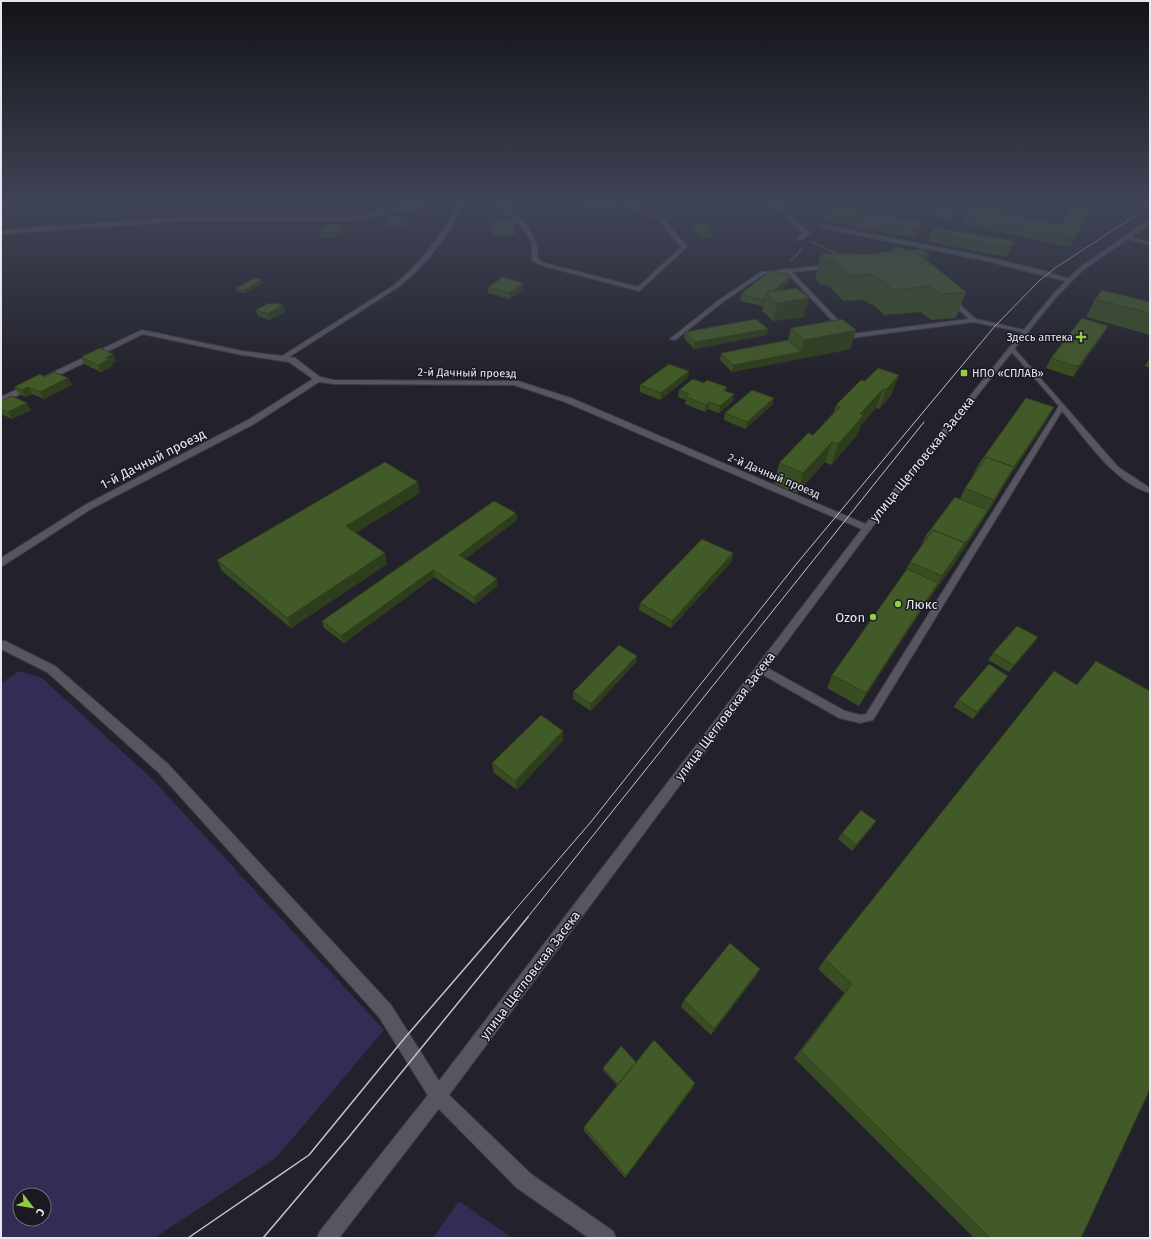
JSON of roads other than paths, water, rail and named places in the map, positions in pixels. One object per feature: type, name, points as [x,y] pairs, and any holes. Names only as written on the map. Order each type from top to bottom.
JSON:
[{"type":"street","points":[[283,358],[395,287],[410,276],[424,262]]},
{"type":"street","points":[[538,262],[639,290],[668,262]]},
{"type":"street","points":[[1000,262],[1030,268],[1069,280]]},
{"type":"street","name":"улица Щегловская Засека","points":[[327,1238],[438,1096],[867,528],[1026,331],[1069,280],[1091,262]]},
{"type":"street","name":"2-й Дачный проезд","points":[[1,400],[142,332],[242,353],[292,360],[318,379],[334,382],[515,384],[568,400],[867,528]]},
{"type":"street","name":"1-й Дачный проезд","points":[[1,563],[88,507],[251,422],[318,379]]},
{"type":"street","points":[[1,645],[5,645],[51,669],[163,768],[385,1011],[438,1096],[524,1181],[606,1238]]},
{"type":"lane","points":[[673,339],[721,301],[763,273],[839,266]]},
{"type":"lane","points":[[788,271],[850,336],[974,320],[1026,331]]},
{"type":"lane","points":[[950,298],[974,320]]},
{"type":"lane","points":[[1012,349],[1115,469],[1135,483],[1150,491]]},
{"type":"lane","points":[[761,669],[843,715],[860,718],[869,717],[1062,406]]},
{"type":"tram line","points":[[508,918],[590,823],[798,562],[995,326],[1039,281],[1064,262]]},
{"type":"tram line","points":[[527,918],[924,422]]},
{"type":"tram line","points":[[188,1238],[309,1155],[403,1040],[509,917]]},
{"type":"tram line","points":[[263,1238],[348,1138],[528,917]]},
{"type":"place","name":"Здесь аптека","points":[[1081,337]]},
{"type":"place","name":"НПО «СПЛАВ»","points":[[964,373]]},
{"type":"place","name":"Люкс","points":[[898,604]]},
{"type":"place","name":"Ozon","points":[[873,617]]}]
